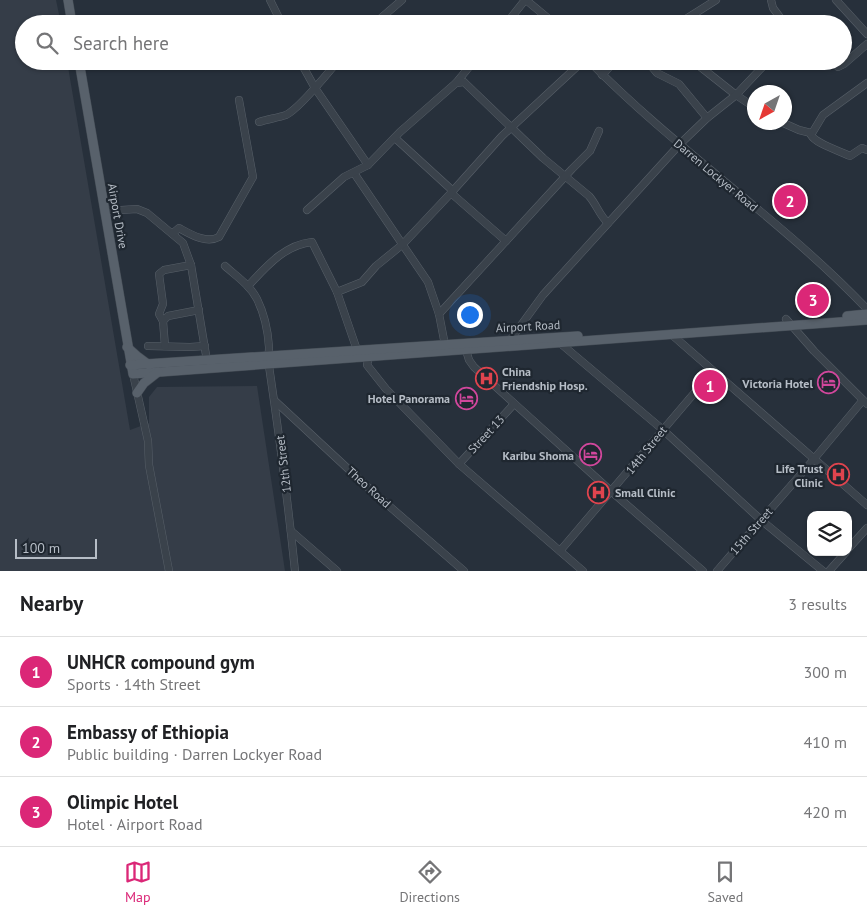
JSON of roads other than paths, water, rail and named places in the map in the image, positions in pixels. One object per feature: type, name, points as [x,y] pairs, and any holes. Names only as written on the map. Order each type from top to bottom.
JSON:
[{"type":"main road","points":[[68,0],[70,15]]},
{"type":"main road","name":"Airport Drive","points":[[81,70],[131,370]]},
{"type":"main road","name":"Airport Road","points":[[131,370],[158,372],[357,350],[511,339],[559,340],[671,334],[867,314]]},
{"type":"main road","name":"Airport Road","points":[[131,370],[150,365],[207,361],[369,357],[788,322],[867,320]]},
{"type":"main road","points":[[127,347],[150,365]]},
{"type":"main road","points":[[137,393],[144,383],[158,372]]},
{"type":"street","points":[[384,15],[402,0]]},
{"type":"street","points":[[513,15],[525,0],[544,15]]},
{"type":"street","points":[[692,15],[716,0]]},
{"type":"street","points":[[771,0],[773,8],[778,15]]},
{"type":"street","points":[[836,0],[850,15]]},
{"type":"street","points":[[272,1],[278,15]]},
{"type":"street","points":[[852,18],[867,34]]},
{"type":"street","points":[[852,57],[867,44]]},
{"type":"street","points":[[305,70],[315,88],[368,165]]},
{"type":"street","points":[[259,122],[287,114],[315,88],[330,70]]},
{"type":"street","points":[[307,210],[344,178],[368,165],[456,83],[467,70]]},
{"type":"street","points":[[337,292],[362,282],[376,266],[403,244],[511,128],[573,70]]},
{"type":"street","name":"Darren Lockyer Road","points":[[597,70],[651,120],[808,253],[867,309]]},
{"type":"street","points":[[602,75],[606,70]]},
{"type":"street","points":[[654,70],[679,84],[707,118]]},
{"type":"street","points":[[703,70],[747,103]]},
{"type":"street","points":[[511,339],[542,295],[680,144],[707,118],[736,95],[760,70]]},
{"type":"street","points":[[456,83],[464,82],[511,128],[589,196],[595,202],[598,213],[608,223]]},
{"type":"street","points":[[811,133],[823,115],[867,83]]},
{"type":"street","points":[[173,233],[179,228],[201,238],[214,239],[218,237],[253,178],[239,100]]},
{"type":"street","points":[[792,127],[811,133],[812,137],[820,142],[850,156],[862,148],[867,150]]},
{"type":"street","points":[[440,314],[590,150],[599,131]]},
{"type":"street","points":[[395,138],[506,241]]},
{"type":"street","points":[[354,173],[428,282],[440,314],[445,345]]},
{"type":"street","points":[[105,211],[137,209],[147,213],[183,243],[191,265],[207,361]]},
{"type":"street","points":[[248,286],[271,261],[287,250],[310,241],[313,242],[337,292],[357,350]]},
{"type":"street","points":[[165,346],[164,321],[160,314],[163,304],[160,272],[191,265]]},
{"type":"street","name":"12th Street","points":[[225,266],[248,286],[258,300],[264,319],[295,571]]},
{"type":"street","points":[[164,321],[168,316],[199,310]]},
{"type":"street","points":[[788,322],[865,402]]},
{"type":"street","points":[[671,334],[867,505]]},
{"type":"street","points":[[559,340],[822,571]]},
{"type":"street","points":[[148,346],[205,346]]},
{"type":"street","points":[[466,350],[469,360],[474,366],[514,404],[703,571]]},
{"type":"street","points":[[369,357],[367,365],[386,389],[459,464],[583,571]]},
{"type":"street","points":[[131,370],[148,441],[149,465],[169,571]]},
{"type":"street","name":"14th Street","points":[[560,551],[612,492],[662,429],[713,372]]},
{"type":"street","name":"Theo Road","points":[[275,401],[373,492],[464,571]]},
{"type":"street","name":"15th Street","points":[[717,571],[865,402]]},
{"type":"street","name":"Street 13","points":[[459,464],[514,404]]},
{"type":"street","points":[[852,545],[867,528]]},
{"type":"street","points":[[291,532],[337,571]]},
{"type":"street","points":[[830,571],[843,556]]},
{"type":"place","name":"Embassy of Ethiopia","points":[[790,201]]},
{"type":"place","name":"Olimpic Hotel","points":[[813,300]]},
{"type":"place","name":"China Friendship Hosp.","points":[[486,378]]},
{"type":"place","name":"Victoria Hotel","points":[[829,383]]},
{"type":"place","name":"UNHCR compound gym","points":[[710,386]]},
{"type":"place","name":"Hotel Panorama","points":[[466,398]]},
{"type":"place","name":"Karibu Shoma","points":[[590,455]]},
{"type":"place","name":"Life Trust Clinic","points":[[839,475]]},
{"type":"place","name":"Small Clinic","points":[[599,492]]}]
